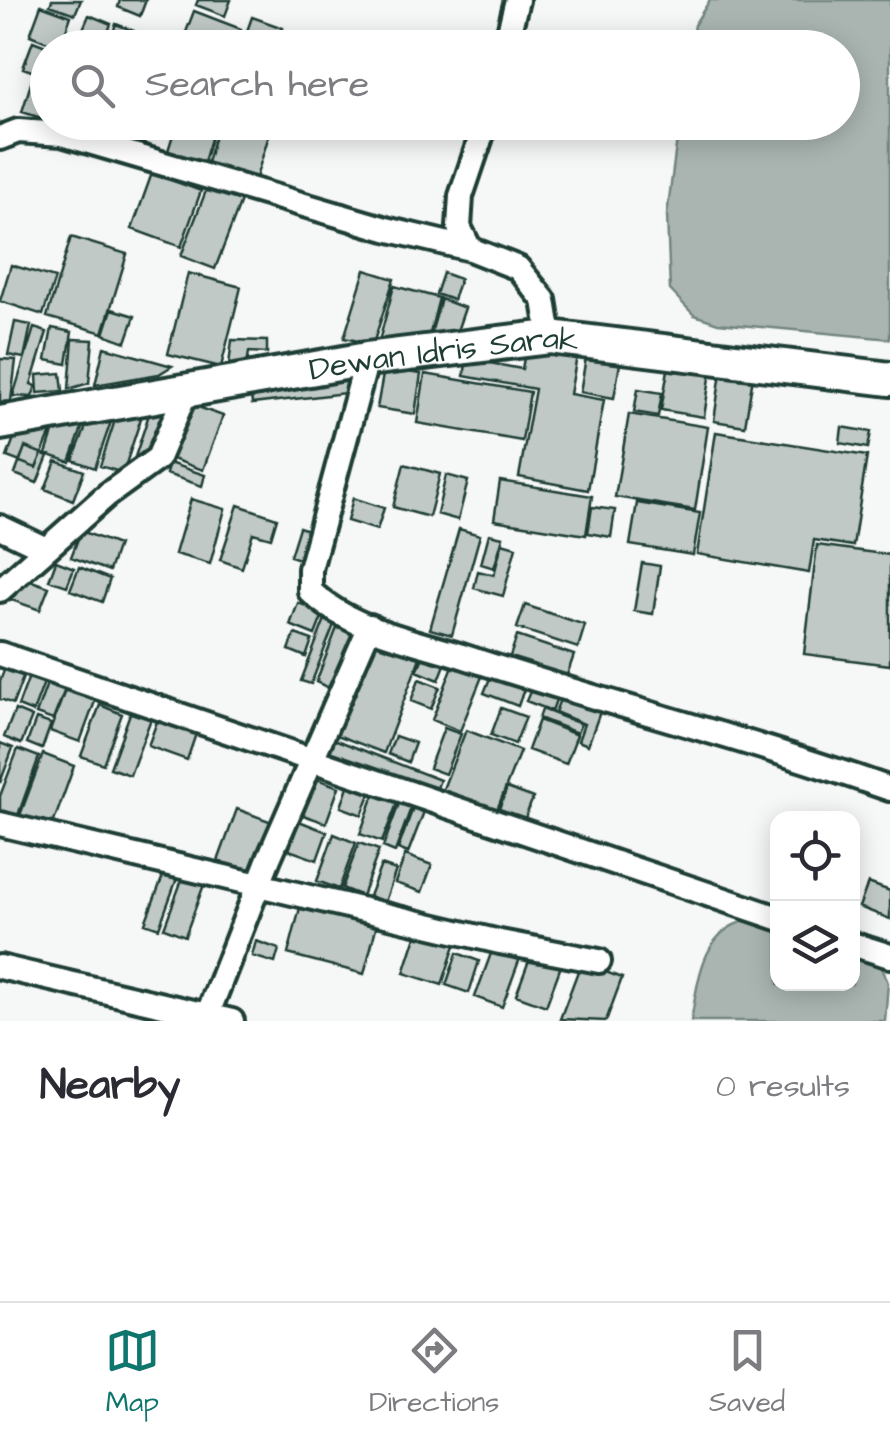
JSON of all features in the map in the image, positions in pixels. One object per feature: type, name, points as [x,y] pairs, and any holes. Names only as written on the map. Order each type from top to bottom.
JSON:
[{"type":"main road","name":"Dewan Idris Sarak","points":[[0,423],[366,359],[550,336],[890,378]]},
{"type":"street","points":[[510,30],[517,0]]},
{"type":"street","points":[[0,138],[18,131],[30,132]]},
{"type":"street","points":[[82,140],[386,229],[470,249],[518,268],[544,300],[550,336]]},
{"type":"street","points":[[470,249],[459,228],[461,196],[480,140]]},
{"type":"street","points":[[366,359],[310,569],[310,591],[324,606],[370,626],[500,669],[819,764],[890,789]]},
{"type":"street","points":[[0,590],[107,495],[158,458],[186,392]]},
{"type":"street","points":[[0,527],[46,549]]},
{"type":"street","points":[[206,1018],[258,884],[370,626]]},
{"type":"street","points":[[0,654],[770,915]]},
{"type":"street","points":[[0,824],[500,942],[599,961]]},
{"type":"street","points":[[860,947],[890,956]]},
{"type":"street","points":[[0,966],[206,1018],[232,1021]]},
{"type":"shaded area","points":[[710,0],[890,0],[890,339],[718,323],[694,315],[670,290],[667,215],[677,140],[860,140],[860,30],[693,30]]},
{"type":"shaded area","points":[[747,921],[770,926],[770,991],[860,991],[860,954],[881,965],[888,983],[885,1021],[691,1021],[700,975],[711,946],[732,926]]},
{"type":"building","points":[[52,0],[81,0],[75,14],[50,5]]},
{"type":"building","points":[[120,0],[146,0],[140,16],[118,7]]},
{"type":"building","points":[[198,0],[231,0],[225,16],[196,5]]},
{"type":"building","points":[[41,5],[71,16],[66,30],[32,30]]},
{"type":"building","points":[[194,11],[241,29],[241,30],[187,30]]},
{"type":"building","points":[[89,15],[111,24],[109,30],[83,30]]},
{"type":"building","points":[[252,17],[283,28],[282,30],[247,30]]},
{"type":"building","points":[[30,49],[30,71],[23,68]]},
{"type":"building","points":[[30,86],[30,114],[22,112]]},
{"type":"building","points":[[171,140],[211,140],[203,165],[167,154]]},
{"type":"building","points":[[214,140],[268,140],[255,181],[206,166]]},
{"type":"building","points":[[152,173],[201,191],[181,247],[132,229]]},
{"type":"building","points":[[207,188],[241,201],[215,269],[181,256]]},
{"type":"building","points":[[71,237],[127,254],[103,333],[47,317]]},
{"type":"building","points":[[11,265],[55,278],[43,315],[0,301]]},
{"type":"building","points":[[365,270],[394,279],[373,344],[344,338]]},
{"type":"building","points":[[188,273],[241,287],[221,367],[168,354]]},
{"type":"building","points":[[443,273],[460,279],[453,300],[436,294]]},
{"type":"building","points":[[394,286],[439,298],[429,337],[379,341]]},
{"type":"building","points":[[441,299],[465,308],[456,334],[430,337]]},
{"type":"building","points":[[112,309],[135,316],[126,342],[104,334]]},
{"type":"building","points":[[15,322],[31,325],[24,358],[8,355]]},
{"type":"building","points":[[34,328],[47,332],[31,384],[36,386],[32,397],[13,396]]},
{"type":"building","points":[[52,328],[72,332],[67,364],[46,360]]},
{"type":"building","points":[[73,339],[93,340],[89,383],[69,389]]},
{"type":"building","points":[[232,340],[267,341],[267,353],[249,352],[247,365],[229,365]]},
{"type":"building","points":[[104,347],[172,366],[159,374],[95,385]]},
{"type":"building","points":[[526,347],[577,356],[570,394],[604,400],[588,490],[519,477],[535,389],[464,376],[467,359],[522,369]]},
{"type":"building","points":[[587,352],[621,358],[614,398],[580,392]]},
{"type":"building","points":[[0,359],[16,360],[11,401],[0,402]]},
{"type":"building","points":[[669,364],[711,371],[704,417],[661,410]]},
{"type":"building","points":[[384,369],[421,374],[415,414],[377,408]]},
{"type":"building","points":[[721,372],[753,377],[745,426],[714,421]]},
{"type":"building","points":[[61,373],[63,391],[38,393],[37,375]]},
{"type":"building","points":[[425,374],[530,392],[522,441],[417,423]]},
{"type":"building","points":[[352,375],[354,392],[252,404],[250,387]]},
{"type":"building","points":[[638,389],[662,393],[658,416],[634,412]]},
{"type":"building","points":[[153,402],[167,406],[149,461],[135,457]]},
{"type":"building","points":[[184,402],[223,416],[203,470],[164,456]]},
{"type":"building","points":[[143,412],[123,473],[100,466],[117,414]]},
{"type":"building","points":[[629,414],[708,427],[695,510],[615,497]]},
{"type":"building","points":[[113,416],[95,468],[73,460],[89,419]]},
{"type":"building","points":[[85,420],[70,462],[46,454],[56,424]]},
{"type":"building","points":[[55,423],[36,468],[7,457],[17,430]]},
{"type":"building","points":[[842,427],[871,432],[868,448],[840,443]]},
{"type":"building","points":[[716,432],[867,456],[853,546],[814,540],[809,573],[697,554]]},
{"type":"building","points":[[25,447],[48,456],[37,483],[15,474]]},
{"type":"building","points":[[56,461],[84,471],[73,500],[45,489]]},
{"type":"building","points":[[169,463],[205,475],[202,486],[166,474]]},
{"type":"building","points":[[404,464],[440,474],[429,517],[393,507]]},
{"type":"building","points":[[446,475],[468,481],[458,520],[437,514]]},
{"type":"building","points":[[500,481],[592,496],[586,535],[494,520]]},
{"type":"building","points":[[353,498],[384,508],[377,530],[347,521]]},
{"type":"building","points":[[191,499],[225,509],[210,564],[175,554]]},
{"type":"building","points":[[637,503],[700,513],[693,555],[630,545]]},
{"type":"building","points":[[238,505],[277,518],[271,538],[253,533],[242,568],[220,560]]},
{"type":"building","points":[[592,507],[615,510],[611,537],[588,533]]},
{"type":"building","points":[[299,527],[318,533],[309,562],[290,556]]},
{"type":"building","points":[[459,529],[480,535],[452,635],[430,629]]},
{"type":"building","points":[[81,531],[118,545],[109,571],[71,557]]},
{"type":"building","points":[[489,534],[503,537],[494,568],[481,564]]},
{"type":"building","points":[[502,543],[516,547],[503,596],[474,588],[478,571],[494,575]]},
{"type":"building","points":[[817,545],[890,555],[890,665],[804,654]]},
{"type":"building","points":[[56,561],[74,568],[67,586],[49,580]]},
{"type":"building","points":[[642,563],[660,566],[653,614],[634,611]]},
{"type":"building","points":[[79,567],[110,579],[102,602],[70,590]]},
{"type":"building","points":[[20,577],[49,587],[40,610],[0,596]]},
{"type":"building","points":[[298,603],[324,612],[315,635],[290,625]]},
{"type":"building","points":[[525,605],[585,625],[578,648],[517,628]]},
{"type":"building","points":[[327,614],[337,617],[311,684],[301,681]]},
{"type":"building","points":[[340,620],[360,628],[336,691],[316,682]]},
{"type":"building","points":[[295,634],[312,640],[306,657],[289,650]]},
{"type":"building","points":[[517,636],[574,655],[566,678],[509,659]]},
{"type":"building","points":[[375,637],[421,655],[384,753],[337,735]]},
{"type":"building","points":[[427,648],[448,657],[439,680],[417,671]]},
{"type":"building","points":[[454,663],[483,674],[460,731],[432,720]]},
{"type":"building","points":[[6,665],[25,672],[13,704],[0,699],[0,681]]},
{"type":"building","points":[[31,671],[46,677],[33,712],[18,706]]},
{"type":"building","points":[[492,673],[525,686],[518,706],[484,693]]},
{"type":"building","points":[[49,678],[67,684],[53,720],[36,714]]},
{"type":"building","points":[[419,679],[440,687],[431,709],[411,701]]},
{"type":"building","points":[[67,685],[97,696],[80,742],[50,731]]},
{"type":"building","points":[[532,687],[557,697],[552,711],[526,701]]},
{"type":"building","points":[[561,697],[600,712],[588,745],[578,741],[584,724],[555,712]]},
{"type":"building","points":[[100,705],[122,714],[103,764],[81,756]]},
{"type":"building","points":[[132,708],[152,716],[130,775],[110,768]]},
{"type":"building","points":[[501,708],[526,717],[515,744],[491,735]]},
{"type":"building","points":[[542,709],[581,724],[577,733],[539,718]]},
{"type":"building","points":[[15,710],[32,717],[21,744],[4,737]]},
{"type":"building","points":[[159,716],[197,731],[187,760],[148,746]]},
{"type":"building","points":[[36,719],[51,724],[42,749],[27,743]]},
{"type":"building","points":[[539,720],[577,735],[566,764],[528,750]]},
{"type":"building","points":[[444,728],[461,734],[445,774],[429,768]]},
{"type":"building","points":[[466,730],[520,751],[495,815],[441,794]]},
{"type":"building","points":[[395,736],[415,743],[408,762],[388,754]]},
{"type":"building","points":[[334,739],[440,780],[434,796],[328,755]]},
{"type":"building","points":[[0,743],[13,748],[0,783]]},
{"type":"building","points":[[18,749],[39,757],[17,818],[0,811],[0,796]]},
{"type":"building","points":[[43,754],[74,766],[51,830],[19,818]]},
{"type":"building","points":[[317,779],[339,787],[326,823],[303,815]]},
{"type":"building","points":[[348,786],[370,794],[362,815],[341,807]]},
{"type":"building","points":[[507,788],[533,798],[523,823],[497,814]]},
{"type":"building","points":[[375,792],[398,801],[382,842],[360,834]]},
{"type":"building","points":[[400,801],[412,805],[395,852],[383,847]]},
{"type":"building","points":[[414,805],[425,809],[408,853],[398,849]]},
{"type":"building","points":[[237,809],[272,822],[253,874],[218,861]]},
{"type":"building","points":[[299,821],[327,832],[317,860],[289,850]]},
{"type":"building","points":[[334,834],[356,843],[339,889],[317,881]]},
{"type":"building","points":[[359,843],[379,850],[362,896],[342,888]]},
{"type":"building","points":[[405,855],[432,865],[422,892],[395,883]]},
{"type":"building","points":[[381,865],[396,870],[385,902],[369,896]]},
{"type":"building","points":[[166,868],[179,873],[159,928],[145,923]]},
{"type":"building","points":[[184,874],[205,882],[185,936],[164,928]]},
{"type":"building","points":[[868,883],[890,891],[890,919],[860,907]]},
{"type":"building","points":[[301,904],[377,924],[364,974],[288,954]]},
{"type":"building","points":[[418,930],[456,942],[442,985],[404,973]]},
{"type":"building","points":[[256,941],[279,949],[275,963],[252,956]]},
{"type":"building","points":[[493,948],[520,958],[502,1007],[475,997]]},
{"type":"building","points":[[457,953],[479,961],[469,993],[446,985]]},
{"type":"building","points":[[531,955],[561,966],[546,1006],[516,995]]},
{"type":"building","points":[[581,963],[622,978],[606,1021],[560,1019]]}]
